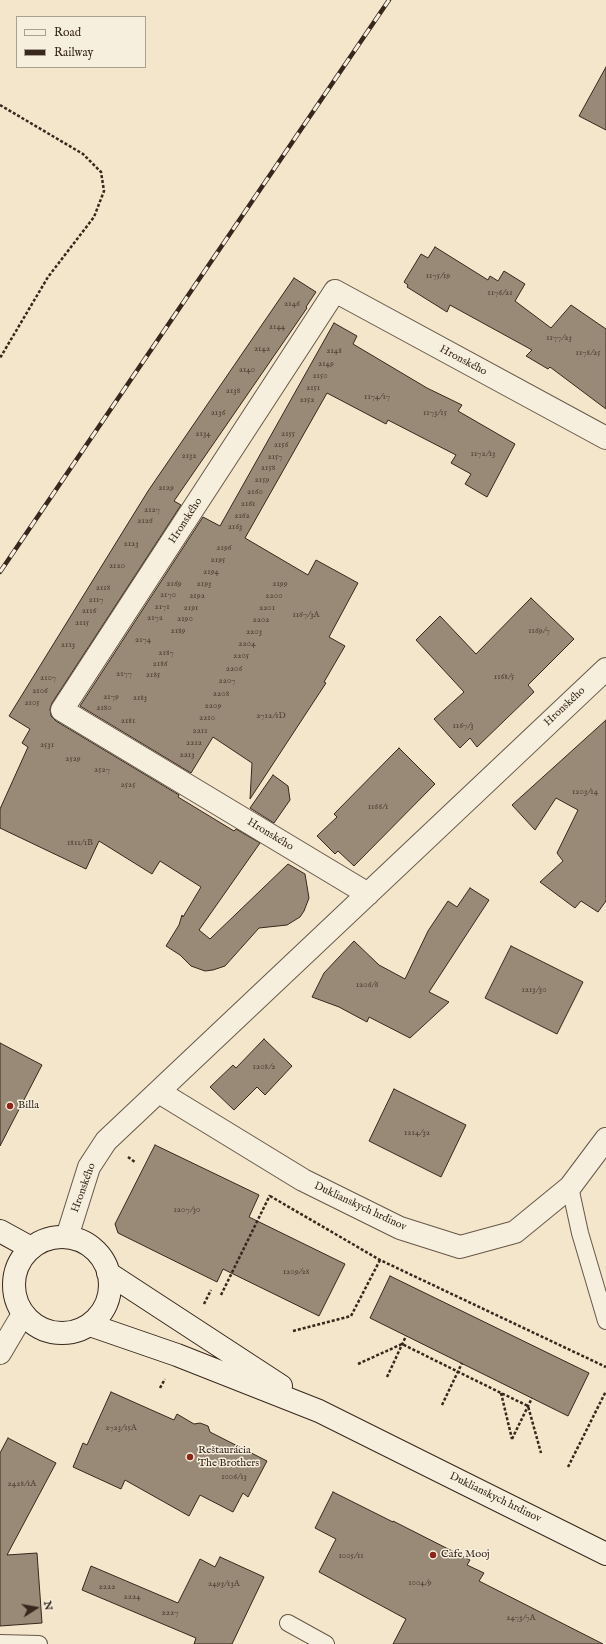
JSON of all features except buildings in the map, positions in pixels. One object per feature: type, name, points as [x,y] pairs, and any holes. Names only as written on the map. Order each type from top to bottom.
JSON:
[{"type":"street","name":"Hronského","points":[[368,894],[62,710],[335,291],[606,438]]},
{"type":"street","name":"Hronského","points":[[67,1237],[89,1168],[106,1141],[606,669]]},
{"type":"street","name":"Duklianskych hrdinov","points":[[159,1092],[303,1180],[400,1228],[460,1247],[515,1232],[570,1187],[606,1139]]},
{"type":"street","points":[[0,1231],[31,1248]]},
{"type":"street","points":[[67,1237],[81,1241],[93,1248],[102,1260],[108,1273],[110,1287],[107,1301],[100,1314],[90,1325],[77,1332],[62,1334],[47,1331],[34,1324],[23,1314],[7,1282],[31,1248],[54,1238],[67,1237]]},
{"type":"street","name":"Duklianskych hrdinov","points":[[108,1273],[319,1411]]},
{"type":"street","points":[[0,1353],[23,1314]]},
{"type":"street","name":"Duklianskych hrdinov","points":[[90,1325],[177,1355],[319,1411],[606,1554]]},
{"type":"lane","points":[[570,1187],[580,1233],[606,1321]]},
{"type":"lane","points":[[288,1623],[326,1644]]},
{"type":"lane","points":[[0,1643],[40,1644]]},
{"type":"path","points":[[0,105],[83,154],[101,172],[104,191],[94,217],[48,276],[0,358]]},
{"type":"path","points":[[221,1295],[272,1190]]},
{"type":"path","points":[[270,1196],[380,1260],[606,1367]]},
{"type":"path","points":[[293,1331],[351,1316],[380,1260]]},
{"type":"path","points":[[202,1308],[211,1290]]},
{"type":"path","points":[[386,1377],[406,1336]]},
{"type":"path","points":[[358,1364],[402,1344]]},
{"type":"path","points":[[402,1344],[528,1406],[541,1454]]},
{"type":"path","points":[[442,1405],[462,1363]]},
{"type":"path","points":[[568,1467],[606,1391]]},
{"type":"path","points":[[501,1393],[512,1440],[532,1398]]},
{"type":"railway","points":[[0,572],[389,0]]},
{"type":"place","name":"Billa","points":[[10,1106]]},
{"type":"place","name":"Reštaurácia The Brothers","points":[[190,1457]]},
{"type":"place","name":"Cafe Mooj","points":[[433,1555]]}]
